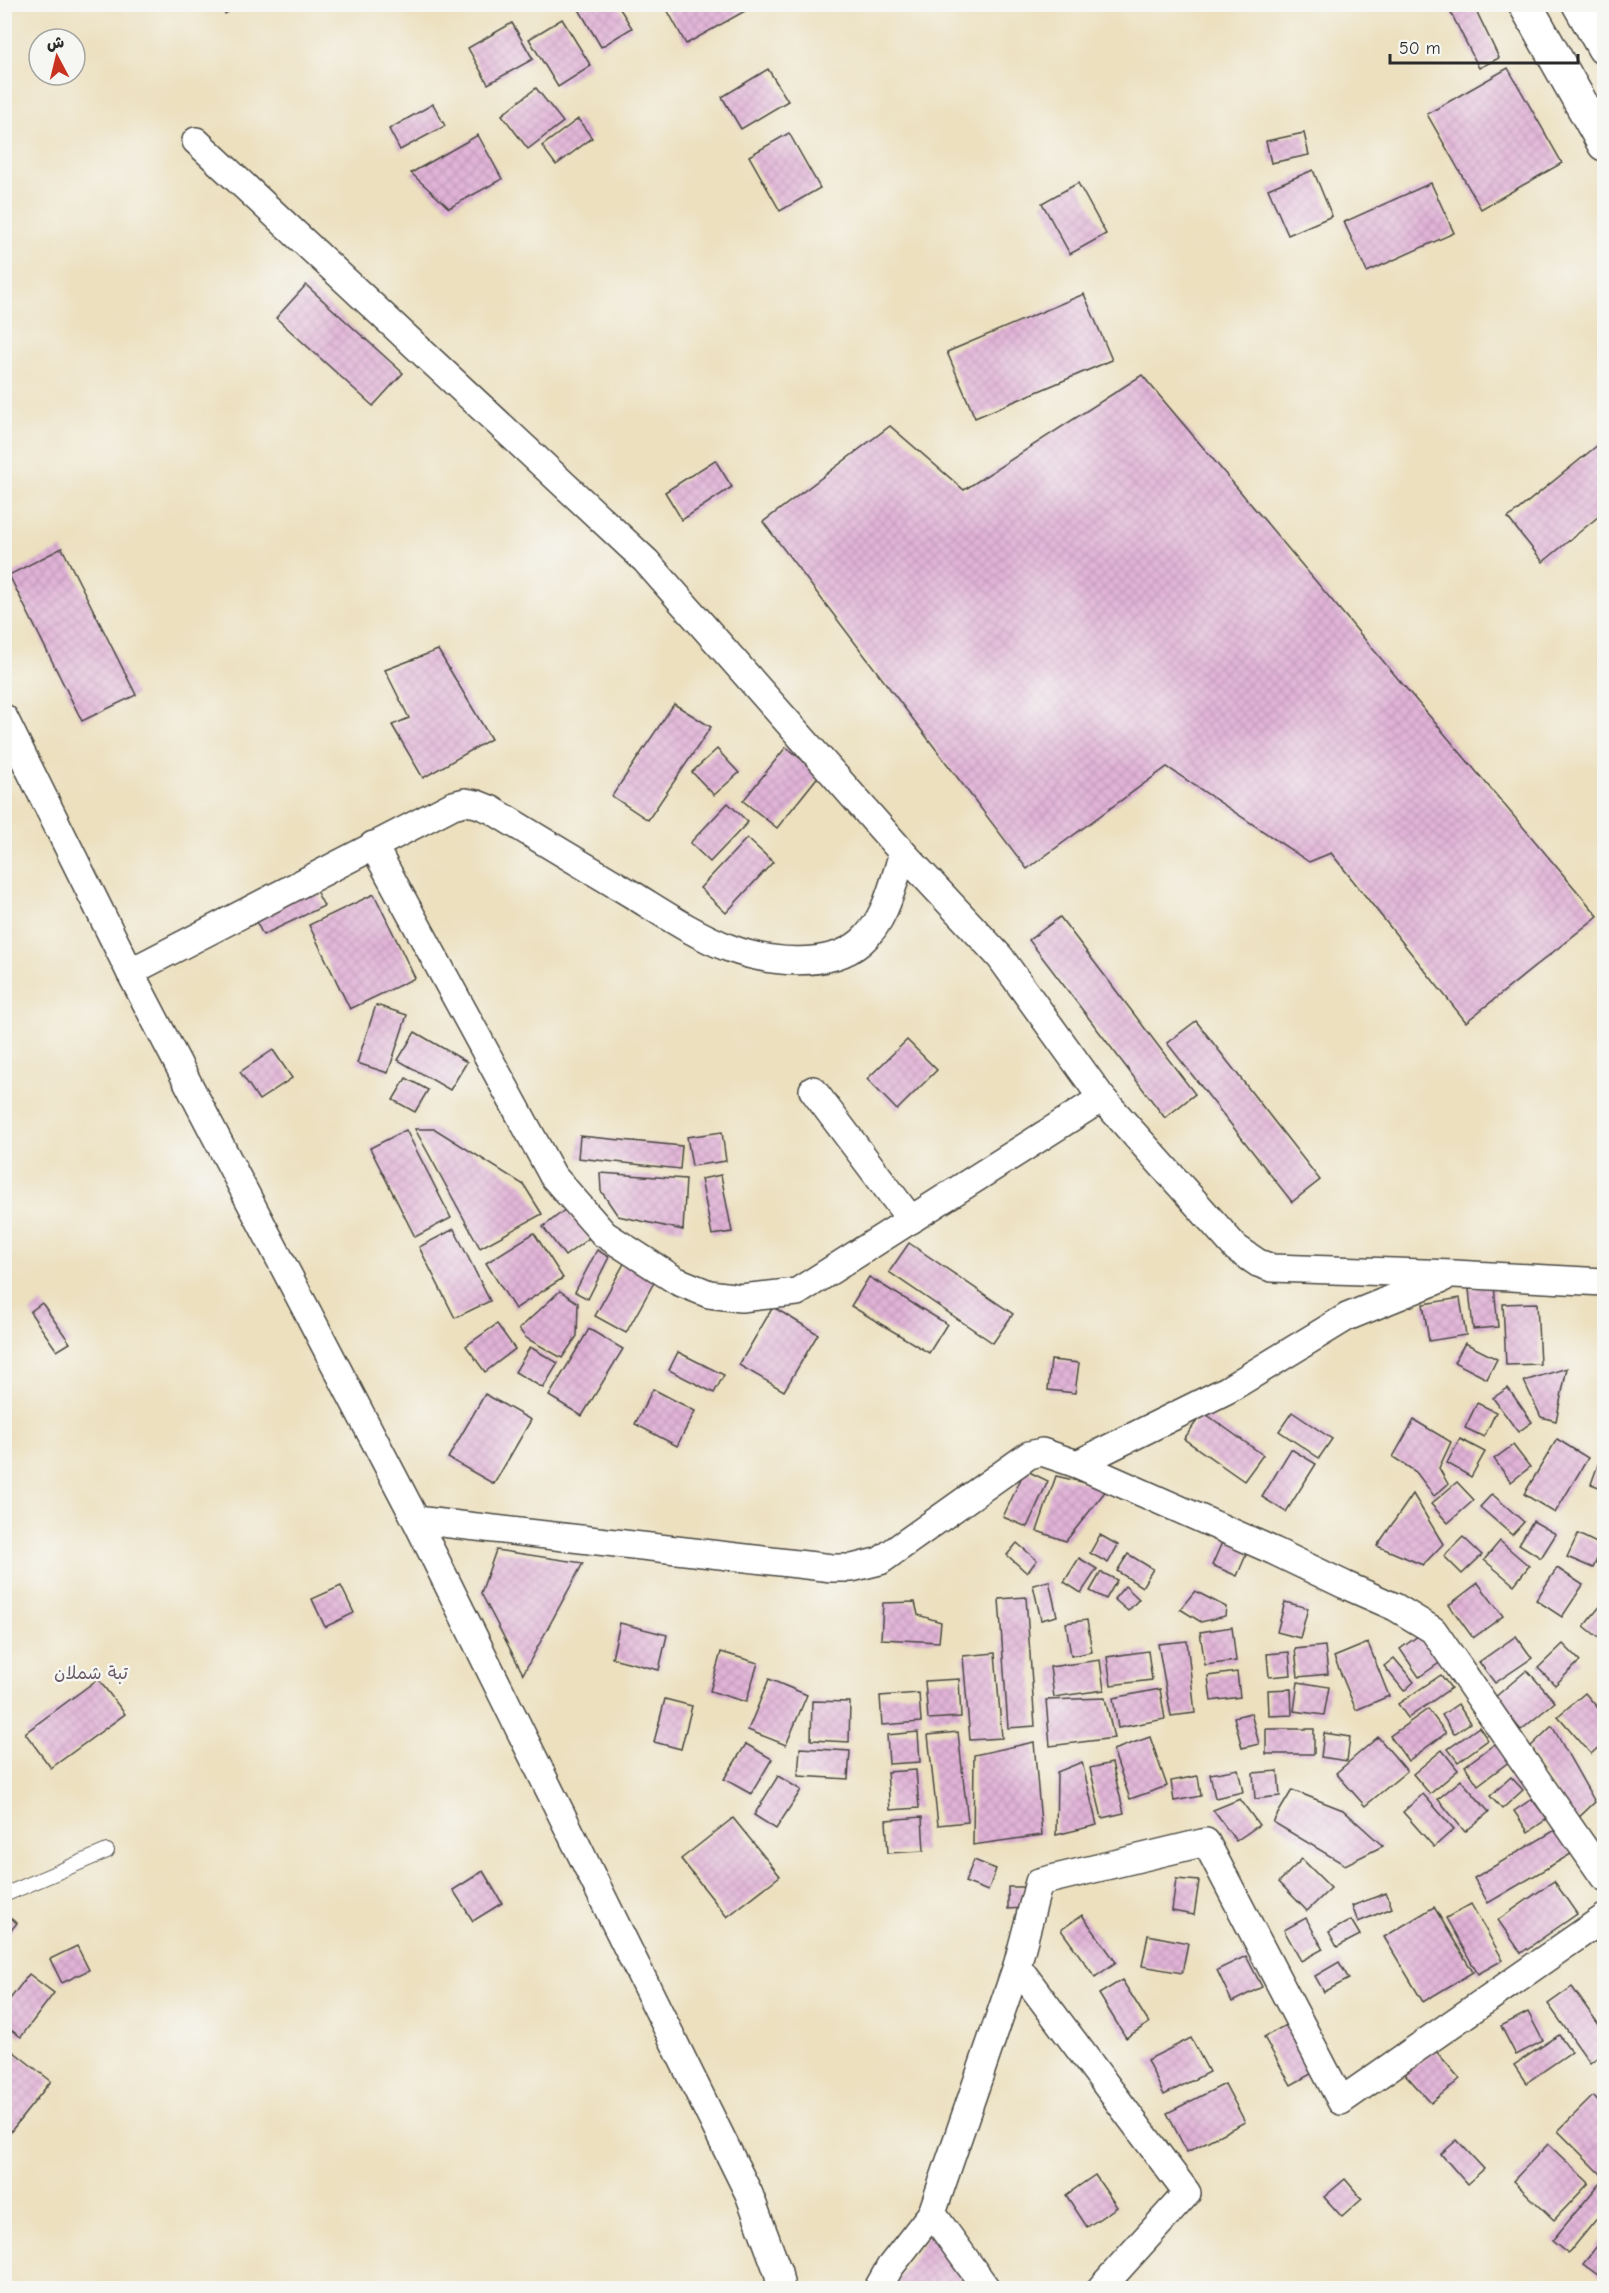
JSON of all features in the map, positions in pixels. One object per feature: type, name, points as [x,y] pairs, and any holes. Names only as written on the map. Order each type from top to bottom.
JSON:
[{"type":"main road","points":[[1525,4],[1605,144]]},
{"type":"main road","points":[[1579,4],[1605,48]]},
{"type":"street","points":[[196,141],[646,561],[903,853],[999,957],[1102,1098],[1236,1248],[1258,1263],[1272,1268],[1605,1282]]},
{"type":"street","points":[[4,718],[130,972],[417,1520],[749,2194],[778,2272],[781,2289]]},
{"type":"street","points":[[130,972],[373,845],[453,805],[465,802],[492,810],[690,930],[762,958],[800,961],[829,958],[859,944],[875,927],[886,905],[903,853]]},
{"type":"street","points":[[373,845],[553,1176],[604,1234],[677,1281],[710,1294],[741,1298],[797,1292],[1102,1098]]},
{"type":"street","points":[[813,1090],[911,1220]]},
{"type":"street","points":[[1077,1464],[1227,1390],[1347,1317],[1454,1274]]},
{"type":"street","points":[[417,1520],[832,1568],[852,1568],[880,1561],[1029,1455],[1042,1452],[1077,1464],[1263,1546],[1345,1586],[1395,1606],[1433,1630],[1605,1877]]},
{"type":"street","points":[[878,2289],[890,2267],[932,2213],[1017,1966],[1039,1882],[1206,1842],[1341,2101],[1605,1918]]},
{"type":"street","points":[[1017,1966],[1187,2193],[1101,2289]]},
{"type":"street","points":[[932,2213],[986,2289]]},
{"type":"lane","points":[[4,1895],[107,1851]]},
{"type":"building","points":[[219,4],[240,4],[225,14]]},
{"type":"building","points":[[579,4],[617,4],[632,28],[601,47],[577,6]]},
{"type":"building","points":[[664,4],[741,4],[745,11],[686,44]]},
{"type":"building","points":[[1453,4],[1473,4],[1499,58],[1479,68],[1448,7]]},
{"type":"building","points":[[562,19],[591,66],[558,87],[529,39]]},
{"type":"building","points":[[512,23],[533,59],[488,84],[468,48]]},
{"type":"building","points":[[1508,68],[1562,163],[1481,209],[1427,114]]},
{"type":"building","points":[[768,69],[788,101],[741,129],[722,97]]},
{"type":"building","points":[[536,88],[563,122],[528,149],[502,115]]},
{"type":"building","points":[[433,104],[445,126],[400,150],[389,129]]},
{"type":"building","points":[[578,119],[592,138],[556,165],[542,146]]},
{"type":"building","points":[[789,133],[820,188],[780,211],[749,156]]},
{"type":"building","points":[[1304,133],[1309,155],[1271,163],[1266,141]]},
{"type":"building","points":[[478,135],[502,179],[449,208],[411,173]]},
{"type":"building","points":[[1313,170],[1332,216],[1288,235],[1268,189]]},
{"type":"building","points":[[1078,183],[1106,234],[1070,254],[1042,203]]},
{"type":"building","points":[[1431,183],[1454,233],[1367,272],[1344,222]]},
{"type":"building","points":[[306,285],[403,373],[373,406],[276,318]]},
{"type":"building","points":[[1084,294],[1112,360],[975,418],[947,352]]},
{"type":"building","points":[[1142,375],[1598,916],[1466,1022],[1331,853],[1309,862],[1167,767],[1027,869],[763,522],[890,426],[964,490]]},
{"type":"building","points":[[1604,440],[1604,512],[1543,562],[1508,518]]},
{"type":"building","points":[[715,460],[732,487],[682,520],[665,492]]},
{"type":"building","points":[[62,548],[136,695],[82,721],[9,575]]},
{"type":"building","points":[[438,650],[491,739],[423,778],[392,725],[409,718],[385,670]]},
{"type":"building","points":[[674,704],[711,727],[648,820],[612,796]]},
{"type":"building","points":[[786,747],[820,774],[777,828],[743,801]]},
{"type":"building","points":[[717,749],[739,773],[714,795],[692,772]]},
{"type":"building","points":[[728,803],[748,822],[710,862],[690,843]]},
{"type":"building","points":[[747,838],[773,862],[726,913],[700,888]]},
{"type":"building","points":[[314,887],[324,906],[263,935],[254,917]]},
{"type":"building","points":[[374,894],[415,978],[350,1009],[309,925]]},
{"type":"building","points":[[1060,917],[1195,1094],[1165,1118],[1029,940]]},
{"type":"building","points":[[376,1005],[407,1015],[388,1073],[357,1063]]},
{"type":"building","points":[[1196,1021],[1320,1180],[1292,1202],[1167,1043]]},
{"type":"building","points":[[415,1032],[467,1062],[450,1090],[398,1060]]},
{"type":"building","points":[[907,1040],[937,1070],[897,1110],[867,1079]]},
{"type":"building","points":[[273,1050],[292,1078],[259,1100],[240,1072]]},
{"type":"building","points":[[406,1078],[428,1090],[415,1112],[393,1100]]},
{"type":"building","points":[[415,1129],[435,1129],[524,1185],[542,1214],[480,1248]]},
{"type":"building","points":[[406,1130],[451,1218],[415,1237],[370,1148]]},
{"type":"building","points":[[722,1132],[726,1161],[692,1166],[687,1137]]},
{"type":"building","points":[[580,1136],[682,1146],[680,1169],[578,1158]]},
{"type":"building","points":[[600,1173],[686,1179],[683,1230],[618,1216],[601,1191]]},
{"type":"building","points":[[721,1175],[732,1232],[712,1235],[701,1179]]},
{"type":"building","points":[[566,1209],[589,1238],[565,1256],[543,1227]]},
{"type":"building","points":[[454,1229],[490,1301],[455,1318],[419,1247]]},
{"type":"building","points":[[534,1233],[563,1278],[515,1309],[486,1263]]},
{"type":"building","points":[[909,1243],[1013,1314],[993,1343],[889,1272]]},
{"type":"building","points":[[597,1250],[609,1257],[588,1299],[575,1292]]},
{"type":"building","points":[[626,1260],[657,1277],[626,1333],[595,1316]]},
{"type":"building","points":[[869,1277],[947,1324],[929,1353],[851,1306]]},
{"type":"building","points":[[1494,1286],[1498,1327],[1473,1329],[1469,1289]]},
{"type":"building","points":[[560,1291],[578,1303],[577,1336],[562,1358],[526,1338],[519,1329]]},
{"type":"building","points":[[1460,1298],[1466,1335],[1429,1341],[1423,1304]]},
{"type":"building","points":[[42,1303],[70,1343],[57,1351],[30,1312]]},
{"type":"building","points":[[1537,1303],[1540,1364],[1506,1365],[1503,1304]]},
{"type":"building","points":[[773,1307],[818,1334],[784,1391],[739,1365]]},
{"type":"building","points":[[497,1324],[515,1349],[485,1372],[466,1346]]},
{"type":"building","points":[[589,1329],[623,1349],[582,1416],[549,1396]]},
{"type":"building","points":[[1465,1343],[1497,1359],[1487,1379],[1454,1362]]},
{"type":"building","points":[[530,1347],[558,1363],[543,1388],[515,1372]]},
{"type":"building","points":[[678,1352],[724,1375],[714,1393],[669,1370]]},
{"type":"building","points":[[1051,1360],[1079,1363],[1075,1393],[1048,1390]]},
{"type":"building","points":[[1567,1368],[1556,1421],[1541,1417],[1524,1381]]},
{"type":"building","points":[[1508,1388],[1532,1422],[1518,1432],[1493,1398]]},
{"type":"building","points":[[653,1389],[695,1411],[677,1446],[635,1424]]},
{"type":"building","points":[[485,1394],[531,1420],[494,1484],[448,1458]]},
{"type":"building","points":[[1477,1403],[1496,1412],[1484,1437],[1465,1428]]},
{"type":"building","points":[[1203,1412],[1263,1455],[1244,1481],[1184,1439]]},
{"type":"building","points":[[1292,1412],[1332,1439],[1319,1458],[1279,1431]]},
{"type":"building","points":[[1414,1420],[1451,1442],[1439,1468],[1448,1484],[1434,1496],[1416,1472],[1393,1457]]},
{"type":"building","points":[[1460,1439],[1485,1452],[1471,1477],[1447,1463]]},
{"type":"building","points":[[1557,1439],[1588,1458],[1555,1513],[1524,1494]]},
{"type":"building","points":[[1513,1445],[1530,1467],[1511,1482],[1494,1459]]},
{"type":"building","points":[[1604,1448],[1604,1489],[1591,1484]]},
{"type":"building","points":[[1291,1449],[1316,1464],[1286,1512],[1262,1497]]},
{"type":"building","points":[[1025,1470],[1048,1481],[1027,1527],[1003,1517]]},
{"type":"building","points":[[1056,1476],[1108,1488],[1066,1541],[1037,1531]]},
{"type":"building","points":[[1457,1482],[1474,1500],[1448,1523],[1431,1504]]},
{"type":"building","points":[[1413,1494],[1443,1544],[1423,1565],[1377,1546]]},
{"type":"building","points":[[1492,1494],[1524,1522],[1512,1535],[1480,1507]]},
{"type":"building","points":[[1604,1507],[1604,1528],[1598,1526]]},
{"type":"building","points":[[1533,1521],[1556,1534],[1541,1558],[1519,1544]]},
{"type":"building","points":[[1578,1534],[1603,1546],[1593,1568],[1567,1557]]},
{"type":"building","points":[[1100,1535],[1118,1545],[1108,1563],[1090,1553]]},
{"type":"building","points":[[1463,1537],[1482,1555],[1462,1574],[1444,1556]]},
{"type":"building","points":[[1224,1538],[1249,1548],[1237,1576],[1212,1565]]},
{"type":"building","points":[[1500,1541],[1529,1566],[1514,1585],[1484,1560]]},
{"type":"building","points":[[1017,1543],[1037,1560],[1027,1573],[1007,1555]]},
{"type":"building","points":[[496,1550],[583,1563],[523,1674],[481,1593]]},
{"type":"building","points":[[1128,1554],[1153,1569],[1142,1587],[1117,1571]]},
{"type":"building","points":[[1079,1558],[1097,1569],[1081,1593],[1064,1582]]},
{"type":"building","points":[[1557,1568],[1583,1585],[1562,1617],[1536,1600]]},
{"type":"building","points":[[1101,1572],[1117,1580],[1106,1599],[1090,1591]]},
{"type":"building","points":[[1049,1581],[1057,1616],[1041,1620],[1033,1585]]},
{"type":"building","points":[[1478,1583],[1503,1616],[1473,1638],[1449,1605]]},
{"type":"building","points":[[341,1586],[354,1613],[325,1627],[312,1599]]},
{"type":"building","points":[[1125,1586],[1139,1599],[1128,1611],[1114,1599]]},
{"type":"building","points":[[1195,1591],[1226,1607],[1225,1616],[1201,1622],[1180,1609]]},
{"type":"building","points":[[1026,1597],[1035,1726],[1008,1728],[999,1599]]},
{"type":"building","points":[[915,1602],[918,1615],[941,1622],[939,1642],[881,1639],[883,1603]]},
{"type":"building","points":[[1285,1602],[1308,1608],[1300,1638],[1277,1632]]},
{"type":"building","points":[[1602,1604],[1604,1606],[1604,1630],[1599,1638],[1584,1626]]},
{"type":"building","points":[[1087,1620],[1092,1652],[1071,1656],[1066,1623]]},
{"type":"building","points":[[620,1623],[667,1635],[659,1670],[612,1658]]},
{"type":"building","points":[[1232,1627],[1236,1661],[1205,1665],[1200,1632]]},
{"type":"building","points":[[1425,1631],[1445,1659],[1419,1677],[1400,1649]]},
{"type":"building","points":[[1516,1636],[1532,1658],[1495,1683],[1479,1662]]},
{"type":"building","points":[[1187,1641],[1195,1713],[1171,1716],[1158,1644]]},
{"type":"building","points":[[1368,1643],[1389,1696],[1356,1710],[1334,1657]]},
{"type":"building","points":[[1563,1644],[1580,1661],[1555,1685],[1538,1668]]},
{"type":"building","points":[[1325,1646],[1328,1674],[1298,1677],[1295,1649]]},
{"type":"building","points":[[1148,1651],[1152,1680],[1111,1685],[1107,1657]]},
{"type":"building","points":[[721,1652],[758,1663],[746,1702],[710,1691]]},
{"type":"building","points":[[1289,1652],[1291,1675],[1269,1677],[1267,1654]]},
{"type":"building","points":[[995,1653],[1002,1738],[970,1740],[963,1656]]},
{"type":"building","points":[[1394,1658],[1414,1682],[1404,1691],[1384,1666]]},
{"type":"building","points":[[1100,1660],[1104,1690],[1054,1697],[1050,1667]]},
{"type":"building","points":[[1527,1670],[1555,1702],[1521,1730],[1494,1698]]},
{"type":"building","points":[[1237,1672],[1240,1697],[1211,1701],[1208,1676]]},
{"type":"building","points":[[1441,1675],[1451,1688],[1408,1718],[1398,1704]]},
{"type":"building","points":[[98,1679],[125,1714],[51,1768],[25,1733]]},
{"type":"building","points":[[769,1679],[807,1695],[786,1745],[748,1730]]},
{"type":"building","points":[[959,1679],[961,1717],[928,1719],[925,1681]]},
{"type":"building","points":[[1298,1682],[1329,1687],[1324,1715],[1294,1711]]},
{"type":"building","points":[[1160,1689],[1165,1719],[1118,1728],[1113,1698]]},
{"type":"building","points":[[1291,1689],[1292,1715],[1269,1716],[1268,1690]]},
{"type":"building","points":[[919,1693],[921,1722],[882,1725],[880,1696]]},
{"type":"building","points":[[1585,1693],[1604,1715],[1604,1742],[1591,1754],[1558,1716]]},
{"type":"building","points":[[1105,1698],[1114,1738],[1050,1746],[1046,1700]]},
{"type":"building","points":[[665,1699],[692,1706],[681,1749],[654,1742]]},
{"type":"building","points":[[812,1701],[850,1702],[849,1742],[811,1740]]},
{"type":"building","points":[[1458,1704],[1470,1723],[1454,1734],[1442,1715]]},
{"type":"building","points":[[1428,1709],[1446,1733],[1408,1761],[1390,1736]]},
{"type":"building","points":[[1251,1713],[1259,1744],[1242,1748],[1234,1717]]},
{"type":"building","points":[[1552,1726],[1595,1802],[1575,1821],[1529,1748]]},
{"type":"building","points":[[1479,1727],[1488,1740],[1458,1762],[1448,1749]]},
{"type":"building","points":[[1266,1729],[1314,1729],[1314,1754],[1266,1754]]},
{"type":"building","points":[[918,1732],[920,1762],[889,1764],[887,1735]]},
{"type":"building","points":[[958,1732],[968,1822],[938,1825],[928,1735]]},
{"type":"building","points":[[1324,1733],[1350,1737],[1347,1761],[1321,1757]]},
{"type":"building","points":[[1150,1737],[1167,1786],[1130,1799],[1113,1750]]},
{"type":"building","points":[[1378,1737],[1407,1771],[1365,1806],[1336,1773]]},
{"type":"building","points":[[1500,1740],[1514,1758],[1478,1785],[1465,1766]]},
{"type":"building","points":[[1034,1742],[1042,1835],[973,1845],[974,1755]]},
{"type":"building","points":[[746,1744],[772,1759],[751,1794],[724,1779]]},
{"type":"building","points":[[800,1748],[850,1751],[848,1779],[798,1776]]},
{"type":"building","points":[[1442,1750],[1458,1770],[1430,1794],[1413,1774]]},
{"type":"building","points":[[1082,1762],[1097,1825],[1056,1835],[1057,1772]]},
{"type":"building","points":[[1112,1763],[1124,1813],[1102,1818],[1090,1768]]},
{"type":"building","points":[[1238,1769],[1243,1792],[1215,1798],[1210,1774]]},
{"type":"building","points":[[916,1770],[919,1808],[890,1810],[887,1772]]},
{"type":"building","points":[[1278,1771],[1280,1796],[1255,1799],[1253,1773]]},
{"type":"building","points":[[778,1776],[801,1790],[776,1829],[754,1815]]},
{"type":"building","points":[[1198,1776],[1201,1796],[1174,1801],[1171,1781]]},
{"type":"building","points":[[1511,1777],[1523,1790],[1502,1809],[1490,1796]]},
{"type":"building","points":[[1461,1780],[1489,1812],[1465,1832],[1438,1799]]},
{"type":"building","points":[[1292,1790],[1343,1810],[1383,1846],[1345,1865],[1273,1822]]},
{"type":"building","points":[[1423,1794],[1454,1829],[1434,1847],[1403,1812]]},
{"type":"building","points":[[1240,1799],[1259,1825],[1236,1841],[1213,1810]]},
{"type":"building","points":[[1532,1799],[1547,1819],[1528,1832],[1514,1811]]},
{"type":"building","points":[[922,1817],[924,1851],[888,1853],[886,1820]]},
{"type":"building","points":[[733,1818],[780,1876],[727,1917],[681,1859]]},
{"type":"building","points":[[1557,1829],[1571,1854],[1488,1903],[1474,1878]]},
{"type":"building","points":[[1302,1859],[1331,1888],[1307,1911],[1279,1882]]},
{"type":"building","points":[[974,1860],[996,1869],[988,1891],[965,1882]]},
{"type":"building","points":[[483,1871],[502,1903],[473,1921],[453,1890]]},
{"type":"building","points":[[1176,1879],[1199,1881],[1194,1915],[1172,1911]]},
{"type":"building","points":[[1554,1881],[1577,1914],[1521,1953],[1498,1920]]},
{"type":"building","points":[[1008,1887],[1023,1887],[1022,1908],[1008,1909]]},
{"type":"building","points":[[1386,1893],[1392,1908],[1358,1922],[1352,1906]]},
{"type":"building","points":[[1471,1904],[1503,1960],[1478,1974],[1446,1918]]},
{"type":"building","points":[[1434,1907],[1473,1972],[1423,2002],[1384,1937]]},
{"type":"building","points":[[4,1914],[17,1923],[4,1939]]},
{"type":"building","points":[[1082,1915],[1116,1962],[1095,1977],[1061,1930]]},
{"type":"building","points":[[1306,1918],[1323,1949],[1301,1961],[1284,1930]]},
{"type":"building","points":[[1351,1920],[1360,1935],[1337,1947],[1329,1932]]},
{"type":"building","points":[[1148,1935],[1188,1943],[1182,1973],[1142,1966]]},
{"type":"building","points":[[77,1946],[89,1970],[62,1983],[50,1959]]},
{"type":"building","points":[[1246,1956],[1262,1987],[1232,2002],[1217,1970]]},
{"type":"building","points":[[1339,1962],[1349,1979],[1324,1992],[1315,1976]]},
{"type":"building","points":[[29,1974],[54,1993],[21,2037],[4,2025],[4,2007]]},
{"type":"building","points":[[1122,1980],[1149,2023],[1126,2038],[1099,1994]]},
{"type":"building","points":[[1572,1987],[1604,2032],[1604,2052],[1590,2063],[1548,2004]]},
{"type":"building","points":[[1528,2012],[1543,2041],[1516,2055],[1501,2026]]},
{"type":"building","points":[[1291,2022],[1318,2070],[1291,2085],[1264,2037]]},
{"type":"building","points":[[1559,2035],[1571,2052],[1526,2083],[1514,2065]]},
{"type":"building","points":[[1191,2038],[1209,2072],[1164,2095],[1147,2060]]},
{"type":"building","points":[[1435,2050],[1460,2079],[1431,2103],[1405,2074]]},
{"type":"building","points":[[14,2052],[51,2081],[4,2140],[4,2064]]},
{"type":"building","points":[[1225,2084],[1245,2122],[1187,2152],[1167,2113]]},
{"type":"building","points":[[1593,2096],[1604,2108],[1604,2177],[1558,2131]]},
{"type":"building","points":[[1457,2140],[1484,2169],[1467,2184],[1441,2154]]},
{"type":"building","points":[[1548,2144],[1589,2183],[1554,2220],[1513,2181]]},
{"type":"building","points":[[1095,2175],[1117,2207],[1087,2227],[1066,2195]]},
{"type":"building","points":[[1345,2179],[1362,2199],[1342,2217],[1324,2197]]},
{"type":"building","points":[[1600,2183],[1604,2187],[1604,2210],[1568,2254],[1552,2241]]},
{"type":"building","points":[[931,2231],[973,2288],[895,2288]]},
{"type":"building","points":[[1604,2237],[1604,2276],[1602,2278],[1583,2264]]},
{"type":"district","name":"تبة شملان","points":[[91,1673]]}]
